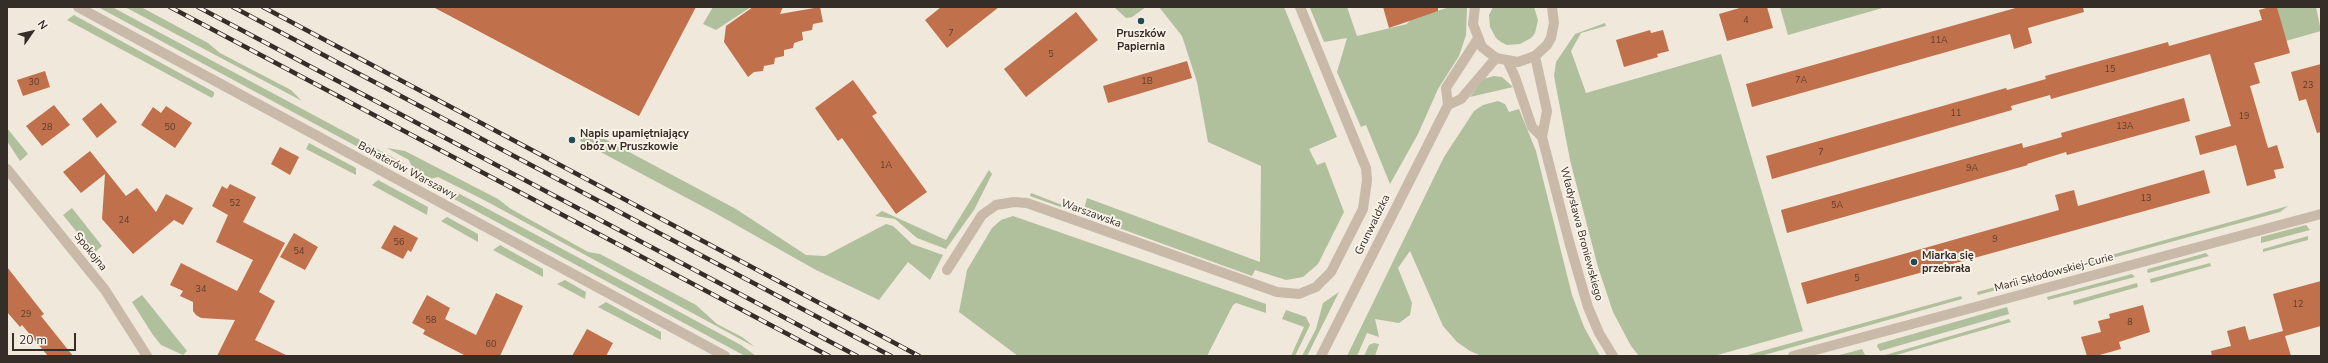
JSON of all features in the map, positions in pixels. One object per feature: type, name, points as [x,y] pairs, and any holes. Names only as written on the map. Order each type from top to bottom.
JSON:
[{"type":"street","name":"Bohaterów Warszawy","points":[[78,7],[725,356]]},
{"type":"street","name":"Warszawska","points":[[947,270],[982,215],[996,205],[1014,202],[1027,203],[1254,285],[1284,294],[1298,294],[1307,292],[1324,281],[1336,263],[1363,210],[1367,180],[1361,156],[1300,7]]},
{"type":"street","points":[[1475,7],[1473,24],[1477,40],[1482,47],[1496,58],[1508,62],[1518,62],[1535,56],[1551,38],[1554,23],[1552,7]]},
{"type":"street","name":"Grunwaldzka","points":[[1321,356],[1448,105],[1446,88],[1477,40]]},
{"type":"street","name":"Władysława Broniewskiego","points":[[1535,56],[1547,111],[1542,137],[1581,285],[1599,333],[1613,356]]},
{"type":"street","points":[[1448,105],[1462,99],[1496,58]]},
{"type":"street","name":"Władysława Broniewskiego","points":[[1508,62],[1515,76],[1532,128],[1542,137]]},
{"type":"street","name":"Spokojna","points":[[7,169],[105,290],[148,356]]},
{"type":"street","name":"Marii Skłodowskiej-Curie","points":[[1793,356],[2321,214]]},
{"type":"green space","points":[[98,7],[112,7],[403,163],[407,171],[406,173]]},
{"type":"green space","points":[[125,7],[141,7],[208,43],[220,53],[291,90],[302,101]]},
{"type":"green space","points":[[713,7],[751,7],[716,30],[703,24]]},
{"type":"green space","points":[[1114,7],[1146,7],[1132,17],[1126,18]]},
{"type":"green space","points":[[1159,7],[1284,7],[1337,137],[1309,149],[1317,165],[1325,162],[1344,212],[1318,264],[1303,277],[1286,280],[1255,270],[1252,276],[1030,196],[1031,193],[1083,213],[1087,198],[1260,262],[1261,166],[1208,142],[1197,82],[1182,36]]},
{"type":"green space","points":[[1347,7],[1357,36],[1407,24],[1411,19],[1450,7],[1467,7],[1466,35],[1459,56],[1438,89],[1418,134],[1390,184],[1366,125],[1361,127],[1337,72],[1347,38],[1324,42],[1310,8]]},
{"type":"green space","points":[[1493,7],[1534,7],[1538,20],[1535,33],[1531,38],[1520,44],[1507,45],[1501,42],[1496,38],[1490,27],[1489,15]]},
{"type":"green space","points":[[1780,7],[1886,7],[1788,35]]},
{"type":"green space","points":[[2277,7],[2316,7],[2321,31],[2286,41]]},
{"type":"green space","points":[[74,15],[214,92],[214,95],[212,98],[67,20]]},
{"type":"green space","points":[[1605,23],[1606,26],[1581,33],[1571,51],[1586,93],[1721,54],[1803,331],[1714,356],[1639,356],[1631,346],[1613,312],[1598,267],[1570,160],[1554,76],[1556,62],[1575,34]]},
{"type":"green space","points":[[1494,76],[1502,77],[1513,87],[1470,97],[1483,79]]},
{"type":"green space","points":[[1498,101],[1505,104],[1509,112],[1519,109],[1536,151],[1572,295],[1584,327],[1600,356],[1482,356],[1470,351],[1457,342],[1443,326],[1410,251],[1398,268],[1412,303],[1410,315],[1399,323],[1375,319],[1379,337],[1367,333],[1357,356],[1347,356],[1444,157],[1474,111],[1483,105]]},
{"type":"green space","points":[[7,128],[28,154],[20,161],[7,141]]},
{"type":"green space","points":[[586,129],[736,209],[806,255],[825,256],[886,224],[893,226],[912,244],[943,255],[930,280],[908,262],[879,300],[816,270],[715,213],[580,141]]},
{"type":"green space","points":[[309,143],[356,168],[356,175],[306,149]]},
{"type":"green space","points":[[387,148],[405,151],[498,199],[511,209],[588,252],[600,254],[696,305],[717,324],[742,337],[755,347],[484,200],[438,177],[430,179],[413,169],[409,160]]},
{"type":"green space","points":[[989,170],[992,174],[974,210],[946,249],[917,238],[895,219],[875,216],[882,211],[946,240]]},
{"type":"green space","points":[[378,180],[428,207],[427,215],[372,185]]},
{"type":"green space","points":[[434,183],[439,183],[488,209],[741,345],[756,356],[745,356],[430,186]]},
{"type":"green space","points":[[2288,206],[2280,212],[1978,295],[1977,292]]},
{"type":"green space","points":[[72,208],[102,246],[94,253],[63,215]]},
{"type":"green space","points":[[1013,216],[1266,304],[1266,313],[1236,303],[1233,305],[1207,356],[1018,356],[959,312],[967,270],[992,228],[1001,220]]},
{"type":"green space","points":[[447,217],[478,234],[478,242],[441,221]]},
{"type":"green space","points":[[2306,225],[2310,230],[2261,243],[2261,237]]},
{"type":"green space","points":[[2308,236],[2308,240],[2263,252],[2263,249]]},
{"type":"green space","points":[[500,245],[543,269],[543,277],[493,250]]},
{"type":"green space","points":[[2206,253],[2209,256],[2148,273],[2147,271],[2148,269]]},
{"type":"green space","points":[[2210,263],[2211,266],[2151,283],[2150,279]]},
{"type":"green space","points":[[2132,274],[2135,277],[2048,300],[2047,297]]},
{"type":"green space","points":[[565,280],[586,292],[585,299],[557,284]]},
{"type":"green space","points":[[2137,283],[2138,287],[2074,305],[2073,301]]},
{"type":"green space","points":[[1339,292],[1307,356],[1302,356],[1316,329],[1323,303]]},
{"type":"green space","points":[[142,295],[187,351],[183,355],[161,345],[153,335],[132,302]]},
{"type":"green space","points":[[1961,296],[1962,299],[1761,356],[1744,356]]},
{"type":"green space","points":[[606,302],[661,332],[661,340],[598,307]]},
{"type":"green space","points":[[2007,307],[2009,314],[1880,351],[1877,346],[1878,344]]},
{"type":"green space","points":[[1286,310],[1306,317],[1310,325],[1295,356],[1291,356],[1304,327],[1282,319]]},
{"type":"green space","points":[[2009,319],[2011,322],[1893,356],[1882,356]]},
{"type":"green space","points":[[1374,343],[1379,344],[1375,356],[1364,356],[1369,345]]},
{"type":"green space","points":[[1862,349],[1865,355],[1862,356],[1836,356]]},
{"type":"building","points":[[433,7],[696,7],[639,116]]},
{"type":"building","points":[[753,7],[783,7],[780,14],[820,7],[823,22],[813,24],[812,30],[802,32],[803,40],[794,43],[793,48],[784,50],[784,56],[775,58],[774,64],[764,66],[763,71],[754,72],[748,77],[724,42],[726,26]]},
{"type":"building","points":[[941,7],[999,7],[947,48],[925,20]]},
{"type":"building","points":[[1383,7],[1438,7],[1438,11],[1389,28]]},
{"type":"building","points":[[1743,7],[1767,7],[1773,28],[1727,41],[1719,14]]},
{"type":"building","points":[[2019,7],[2083,7],[2084,12],[2028,28],[2032,43],[2014,49],[2010,34],[1752,107],[1746,84]]},
{"type":"building","points":[[2277,7],[2290,53],[2254,63],[2260,83],[2250,86],[2268,148],[2277,145],[2284,168],[2274,170],[2276,178],[2247,186],[2236,145],[2200,155],[2195,136],[2231,126],[2210,54],[2051,99],[2050,95],[2011,106],[2012,110],[1772,179],[1766,156],[2006,88],[2007,90],[2046,79],[2045,76],[2168,42],[2169,46],[2262,20],[2259,10]]},
{"type":"building","points":[[1076,12],[1098,40],[1026,97],[1004,69]]},
{"type":"building","points":[[1650,30],[1651,33],[1663,30],[1669,51],[1657,54],[1658,57],[1624,67],[1616,40]]},
{"type":"building","points":[[1187,61],[1192,78],[1108,103],[1103,86]]},
{"type":"building","points":[[2321,64],[2321,132],[2317,133],[2306,99],[2299,101],[2291,72]]},
{"type":"building","points":[[45,71],[50,87],[23,96],[17,80]]},
{"type":"building","points":[[853,80],[877,113],[872,116],[927,192],[896,214],[842,138],[838,141],[815,108]]},
{"type":"building","points":[[2184,98],[2190,121],[2067,155],[2066,152],[2027,164],[2028,165],[1787,233],[1781,210],[2022,143],[2023,148],[2062,137],[2061,133]]},
{"type":"building","points":[[101,103],[117,122],[97,138],[82,119]]},
{"type":"building","points":[[54,105],[70,125],[42,146],[26,126]]},
{"type":"building","points":[[166,106],[192,123],[175,148],[141,125],[153,107],[161,113]]},
{"type":"building","points":[[280,147],[299,157],[290,175],[271,164]]},
{"type":"building","points":[[90,151],[126,196],[137,188],[156,212],[166,194],[193,208],[183,225],[174,220],[133,254],[102,219],[105,174],[81,193],[63,172]]},
{"type":"building","points":[[2204,170],[2210,193],[1807,304],[1801,283],[2059,210],[2055,195],[2074,190],[2078,206]]},
{"type":"building","points":[[230,184],[256,197],[243,222],[285,243],[259,292],[275,301],[255,340],[288,356],[217,356],[235,320],[201,318],[193,311],[193,302],[180,296],[183,291],[170,285],[181,263],[237,291],[253,260],[216,242],[228,215],[212,206],[222,186],[227,189]]},
{"type":"building","points":[[394,225],[418,238],[411,252],[408,250],[403,259],[381,248]]},
{"type":"building","points":[[294,233],[318,247],[305,270],[280,257]]},
{"type":"building","points":[[7,267],[44,314],[41,316],[73,356],[48,356],[22,325],[20,327],[7,312]]},
{"type":"building","points":[[2321,281],[2321,326],[2285,336],[2291,356],[2212,356],[2211,351],[2231,346],[2227,331],[2245,326],[2249,340],[2283,331],[2273,294]]},
{"type":"building","points":[[496,293],[523,306],[500,356],[466,356],[423,334],[425,330],[412,323],[427,295],[450,308],[445,319],[476,335]]},
{"type":"building","points":[[2143,305],[2150,332],[2119,342],[2121,349],[2096,356],[2087,356],[2081,337],[2101,332],[2098,321],[2110,318],[2109,314]]},
{"type":"building","points":[[587,329],[613,343],[606,356],[572,356]]},
{"type":"railway","points":[[170,7],[829,356]]},
{"type":"railway","points":[[198,7],[857,356]]},
{"type":"railway","points":[[233,7],[891,356]]},
{"type":"railway","points":[[263,7],[919,356]]},
{"type":"place","name":"Pruszków Papiernia","points":[[1141,21]]},
{"type":"place","name":"Napis upamiętniający obóz w Pruszkowie","points":[[572,140]]},
{"type":"place","name":"Miarka się przebrała","points":[[1914,262]]}]
